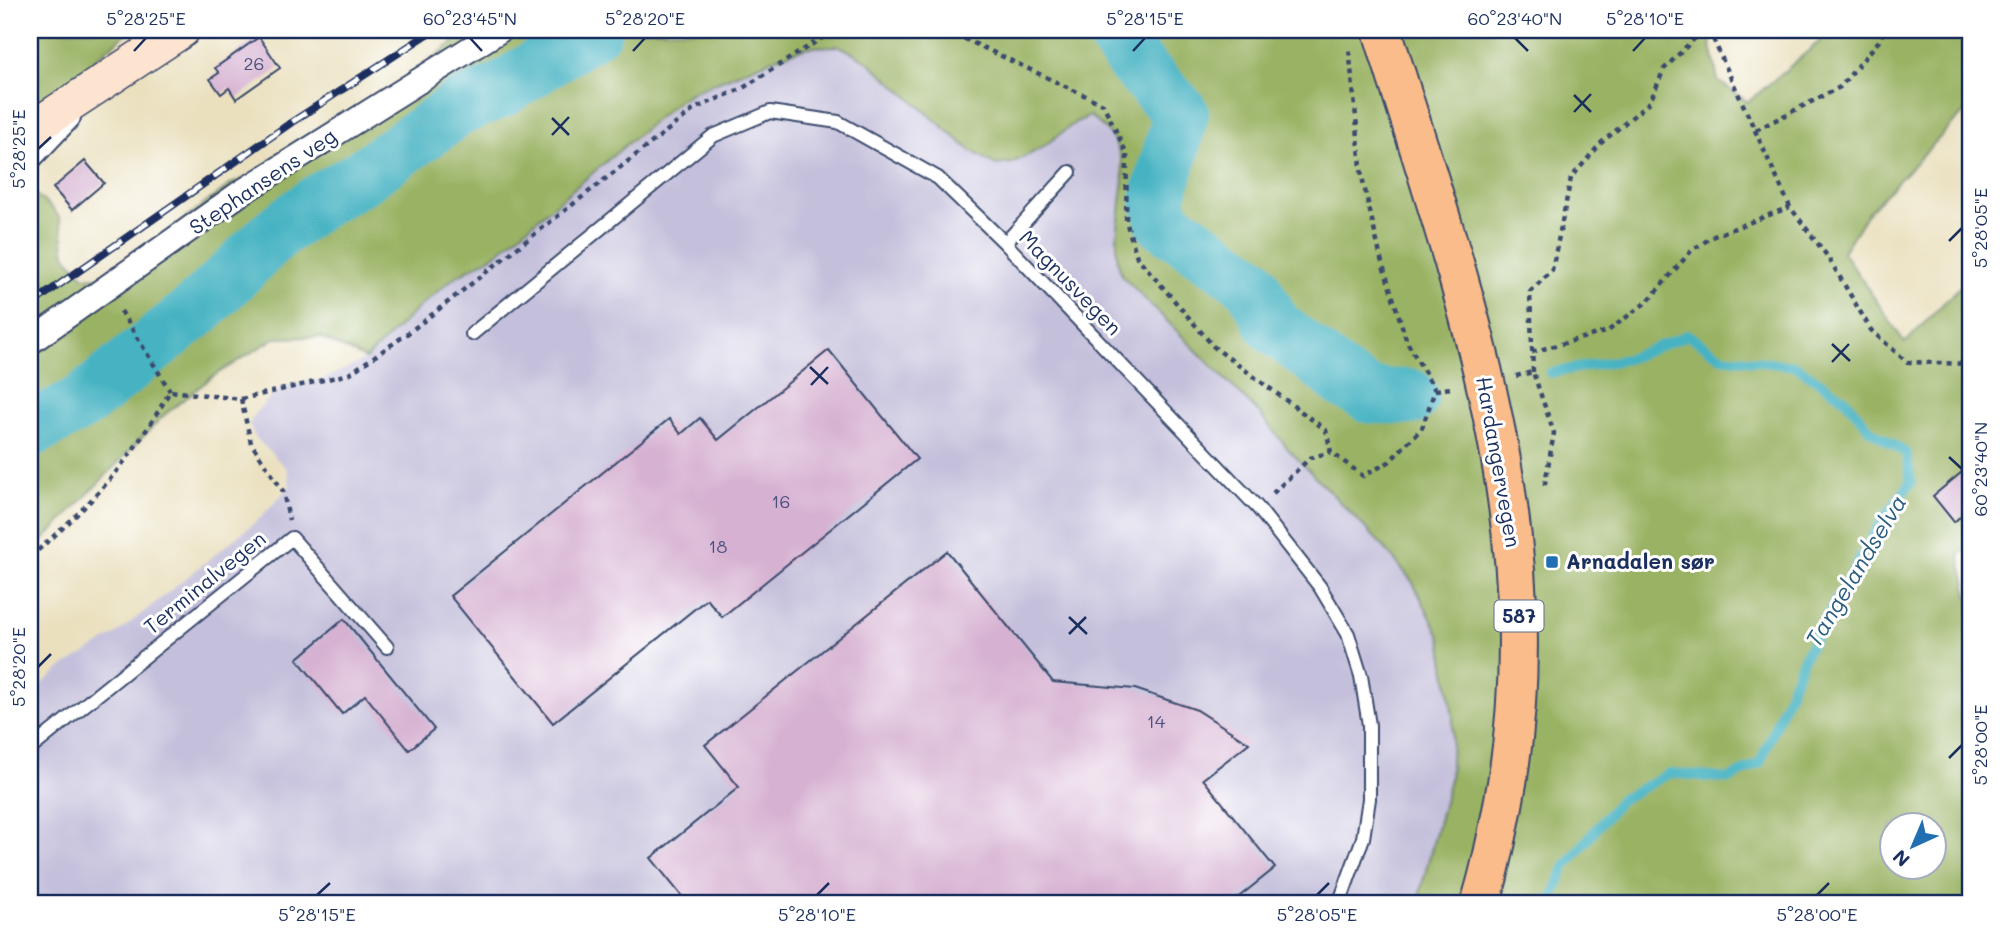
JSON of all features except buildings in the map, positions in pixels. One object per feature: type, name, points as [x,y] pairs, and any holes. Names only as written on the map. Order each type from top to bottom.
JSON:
[{"type":"main road","points":[[30,130],[182,30]]},
{"type":"main road","name":"Hardangervegen","points":[[1365,35],[1472,329],[1494,421],[1511,518],[1519,613],[1519,684],[1506,789],[1480,904]]},
{"type":"street","name":"Stephansens veg","points":[[30,342],[108,290],[239,194],[500,30]]},
{"type":"street","points":[[30,157],[95,88]]},
{"type":"lane","name":"Magnusvegen","points":[[472,334],[713,136],[770,112],[838,122],[938,178],[1005,243],[1258,508],[1320,587],[1348,634],[1361,676],[1369,725],[1369,799],[1363,838],[1339,904]]},
{"type":"lane","points":[[1005,243],[1070,172]]},
{"type":"lane","name":"Terminalvegen","points":[[30,749],[292,538],[387,647]]},
{"type":"path","points":[[170,391],[240,399],[349,374],[512,254],[696,108],[743,88],[825,36],[869,30]]},
{"type":"path","points":[[946,30],[1103,104],[1127,154],[1126,221],[1137,257],[1214,347],[1326,430],[1331,452],[1363,476],[1389,462],[1422,428],[1435,390],[1408,342],[1381,259],[1362,177],[1365,35]]},
{"type":"path","points":[[1544,489],[1554,433],[1533,372],[1530,292],[1552,270],[1571,178],[1601,144],[1650,102],[1664,69],[1703,30]]},
{"type":"path","points":[[1709,30],[1790,207],[1828,257],[1871,330],[1907,362],[1970,364]]},
{"type":"path","points":[[1756,130],[1840,87],[1879,41],[1884,30]]},
{"type":"path","points":[[1532,352],[1608,331],[1648,301],[1692,250],[1714,236],[1790,207]]},
{"type":"path","points":[[133,331],[170,391]]},
{"type":"path","points":[[1512,377],[1533,372]]},
{"type":"path","points":[[30,557],[111,481],[142,441],[170,391]]},
{"type":"path","points":[[240,399],[251,443],[283,491],[292,538]]},
{"type":"path","points":[[1258,508],[1310,458],[1331,452]]},
{"type":"shaded area","points":[[840,46],[866,60],[970,150],[996,165],[1012,163],[1040,149],[1076,122],[1090,116],[1111,136],[1118,150],[1123,183],[1115,246],[1122,276],[1259,413],[1289,450],[1384,547],[1412,581],[1441,638],[1453,717],[1450,779],[1417,904],[30,904],[30,694],[61,668],[115,635],[259,519],[290,486],[287,469],[256,438],[249,425],[255,413],[277,391],[291,384],[324,379],[366,359],[425,301],[455,277],[495,255],[692,92],[808,47]]},
{"type":"green space","points":[[30,30],[131,30],[30,112]]},
{"type":"green space","points":[[470,30],[1708,30],[1718,81],[1748,102],[1833,30],[1970,30],[1970,106],[1868,212],[1843,252],[1905,343],[1970,276],[1970,546],[1959,555],[1970,603],[1970,904],[1417,904],[1450,779],[1453,717],[1441,638],[1412,581],[1384,547],[1289,450],[1259,413],[1122,276],[1117,241],[1123,186],[1122,168],[1119,151],[1103,127],[1090,116],[1076,122],[1040,149],[1012,163],[996,165],[970,150],[866,60],[840,46],[808,47],[692,92],[495,255],[455,277],[419,307],[366,359],[320,337],[275,338],[212,377],[163,416],[30,554],[30,190],[53,209],[60,219],[65,255],[84,277],[99,277],[138,254],[231,184],[274,167],[374,102]]},
{"type":"waterway","points":[[30,430],[83,402],[199,308],[276,233],[318,202],[360,178],[459,108],[503,89],[594,30]]},
{"type":"waterway","name":"Tangelandselva","points":[[1112,30],[1133,61],[1181,113],[1158,199],[1163,222],[1251,283],[1274,326],[1346,382],[1372,396],[1411,397]]},
{"type":"waterway","name":"Tangelandselva","points":[[1550,373],[1627,359],[1688,335],[1721,357],[1796,366],[1845,399],[1870,430],[1906,453],[1911,482],[1879,525],[1805,655],[1760,763],[1729,779],[1670,773],[1620,800],[1565,867],[1550,904]]},
{"type":"railway","points":[[30,305],[292,122],[434,30]]},
{"type":"place","name":"Arnadalen sør","points":[[1552,562]]}]
